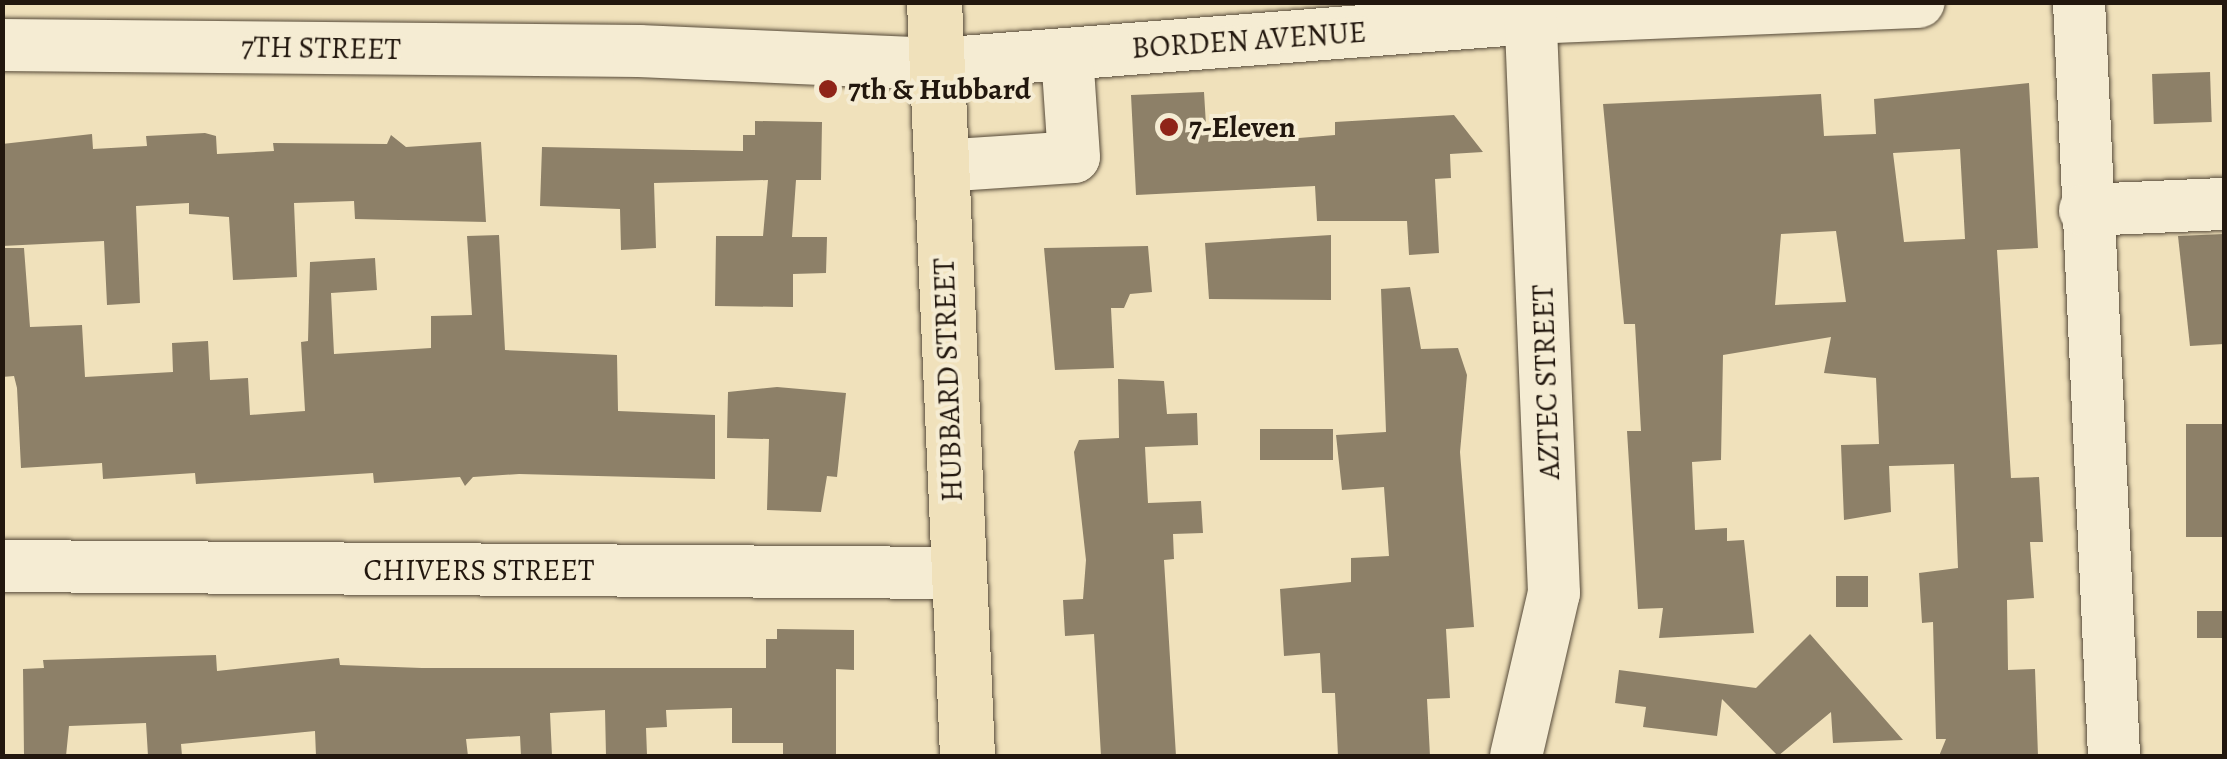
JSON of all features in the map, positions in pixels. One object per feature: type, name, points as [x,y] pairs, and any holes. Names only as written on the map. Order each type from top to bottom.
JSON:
[{"type":"main road","name":"HUBBARD STREET","points":[[934,2],[956,573],[968,756]]},
{"type":"street","name":"BORDEN AVENUE","points":[[639,51],[936,64],[1530,10],[1920,2]]},
{"type":"street","points":[[2079,2],[2085,210],[2114,756]]},
{"type":"street","name":"AZTEC STREET","points":[[1516,756],[1554,593],[1530,10]]},
{"type":"street","name":"7TH STREET","points":[[2,45],[639,51]]},
{"type":"street","points":[[940,166],[1074,157],[1068,54]]},
{"type":"street","points":[[2085,210],[2224,204]]},
{"type":"street","name":"CHIVERS STREET","points":[[2,566],[956,573]]},
{"type":"building","points":[[2210,72],[2212,122],[2154,124],[2152,74]]},
{"type":"building","points":[[2029,83],[2038,248],[1997,250],[2011,478],[2039,477],[2043,542],[2030,542],[2034,598],[2007,600],[2008,670],[2035,669],[2038,756],[1939,756],[1946,739],[1936,739],[1933,622],[1922,623],[1919,573],[1958,568],[1954,464],[1889,466],[1891,512],[1844,520],[1841,445],[1879,444],[1876,378],[1824,373],[1831,337],[1723,355],[1721,460],[1692,462],[1695,530],[1727,528],[1727,541],[1744,540],[1754,633],[1659,638],[1663,608],[1638,609],[1627,431],[1641,431],[1635,324],[1624,324],[1603,104],[1821,94],[1824,136],[1876,134],[1874,99]],"holes":[[[1960,149],[1965,239],[1904,242],[1893,153]],[[1836,231],[1846,302],[1775,305],[1781,234]]]},
{"type":"building","points":[[1204,92],[1206,125],[1274,122],[1275,140],[1335,135],[1335,122],[1454,115],[1483,152],[1450,154],[1451,178],[1435,179],[1439,253],[1409,255],[1407,221],[1317,221],[1315,186],[1136,195],[1131,95]]},
{"type":"building","points":[[755,121],[822,122],[821,180],[796,180],[792,237],[827,237],[826,273],[793,274],[793,307],[715,306],[716,236],[763,236],[768,180],[654,183],[656,248],[621,250],[620,209],[540,206],[542,147],[743,151],[743,135],[755,135]]},
{"type":"building","points":[[92,134],[93,149],[147,146],[146,136],[216,136],[217,154],[274,151],[273,143],[387,144],[391,135],[406,147],[481,142],[486,222],[355,219],[354,201],[294,203],[297,277],[233,280],[229,217],[189,214],[189,203],[136,206],[140,303],[107,305],[104,241],[2,246],[2,144]]},
{"type":"building","points":[[2224,234],[2224,344],[2190,346],[2178,236]]},
{"type":"building","points":[[499,235],[505,350],[617,355],[618,411],[715,415],[715,479],[519,474],[473,477],[465,486],[460,477],[374,483],[373,473],[196,484],[195,473],[103,479],[102,463],[21,468],[17,388],[14,376],[2,377],[2,248],[24,248],[30,327],[82,325],[85,377],[173,372],[172,343],[208,341],[210,380],[248,378],[250,415],[305,411],[301,342],[308,341],[310,262],[375,258],[377,290],[331,293],[334,354],[431,348],[431,316],[472,315],[467,236]]},
{"type":"building","points":[[1331,235],[1331,300],[1209,299],[1205,243]]},
{"type":"building","points":[[1148,246],[1152,292],[1130,294],[1124,308],[1111,308],[1114,368],[1055,370],[1044,248]]},
{"type":"building","points":[[1410,287],[1421,349],[1458,348],[1467,375],[1460,452],[1474,627],[1446,629],[1450,698],[1427,699],[1430,756],[1338,756],[1335,693],[1322,693],[1320,653],[1284,656],[1280,589],[1351,582],[1351,558],[1389,556],[1384,487],[1342,490],[1336,435],[1386,432],[1381,289]]},
{"type":"building","points":[[1118,379],[1164,381],[1167,414],[1197,413],[1198,445],[1145,447],[1148,503],[1201,501],[1203,533],[1173,534],[1174,559],[1164,560],[1176,756],[1101,756],[1094,634],[1065,636],[1063,600],[1083,599],[1086,560],[1074,452],[1079,440],[1119,438]]},
{"type":"building","points":[[777,387],[846,393],[837,477],[827,476],[821,512],[767,510],[769,439],[727,438],[728,392]]},
{"type":"building","points":[[2186,424],[2224,424],[2224,537],[2186,537]]},
{"type":"building","points":[[1260,429],[1333,429],[1333,460],[1260,460]]},
{"type":"building","points":[[1836,576],[1868,576],[1868,607],[1836,607]]},
{"type":"building","points":[[2197,611],[2224,611],[2224,638],[2197,638]]},
{"type":"building","points":[[777,629],[854,630],[854,670],[836,669],[836,756],[783,756],[783,743],[732,743],[732,708],[666,710],[667,727],[646,728],[647,755],[606,756],[605,710],[550,713],[552,756],[521,756],[520,736],[466,739],[468,756],[316,756],[315,731],[181,744],[182,756],[148,756],[146,723],[69,726],[66,756],[24,756],[23,669],[44,668],[43,660],[216,655],[217,671],[339,658],[340,665],[422,668],[766,668],[766,639],[777,639]]},
{"type":"building","points":[[1810,634],[1903,740],[1833,743],[1831,712],[1778,756],[1722,699],[1717,736],[1643,727],[1646,707],[1615,703],[1619,670],[1756,688]]},
{"type":"place","name":"7th & Hubbard","points":[[828,89]]},
{"type":"place","name":"7-Eleven","points":[[1169,127]]}]
